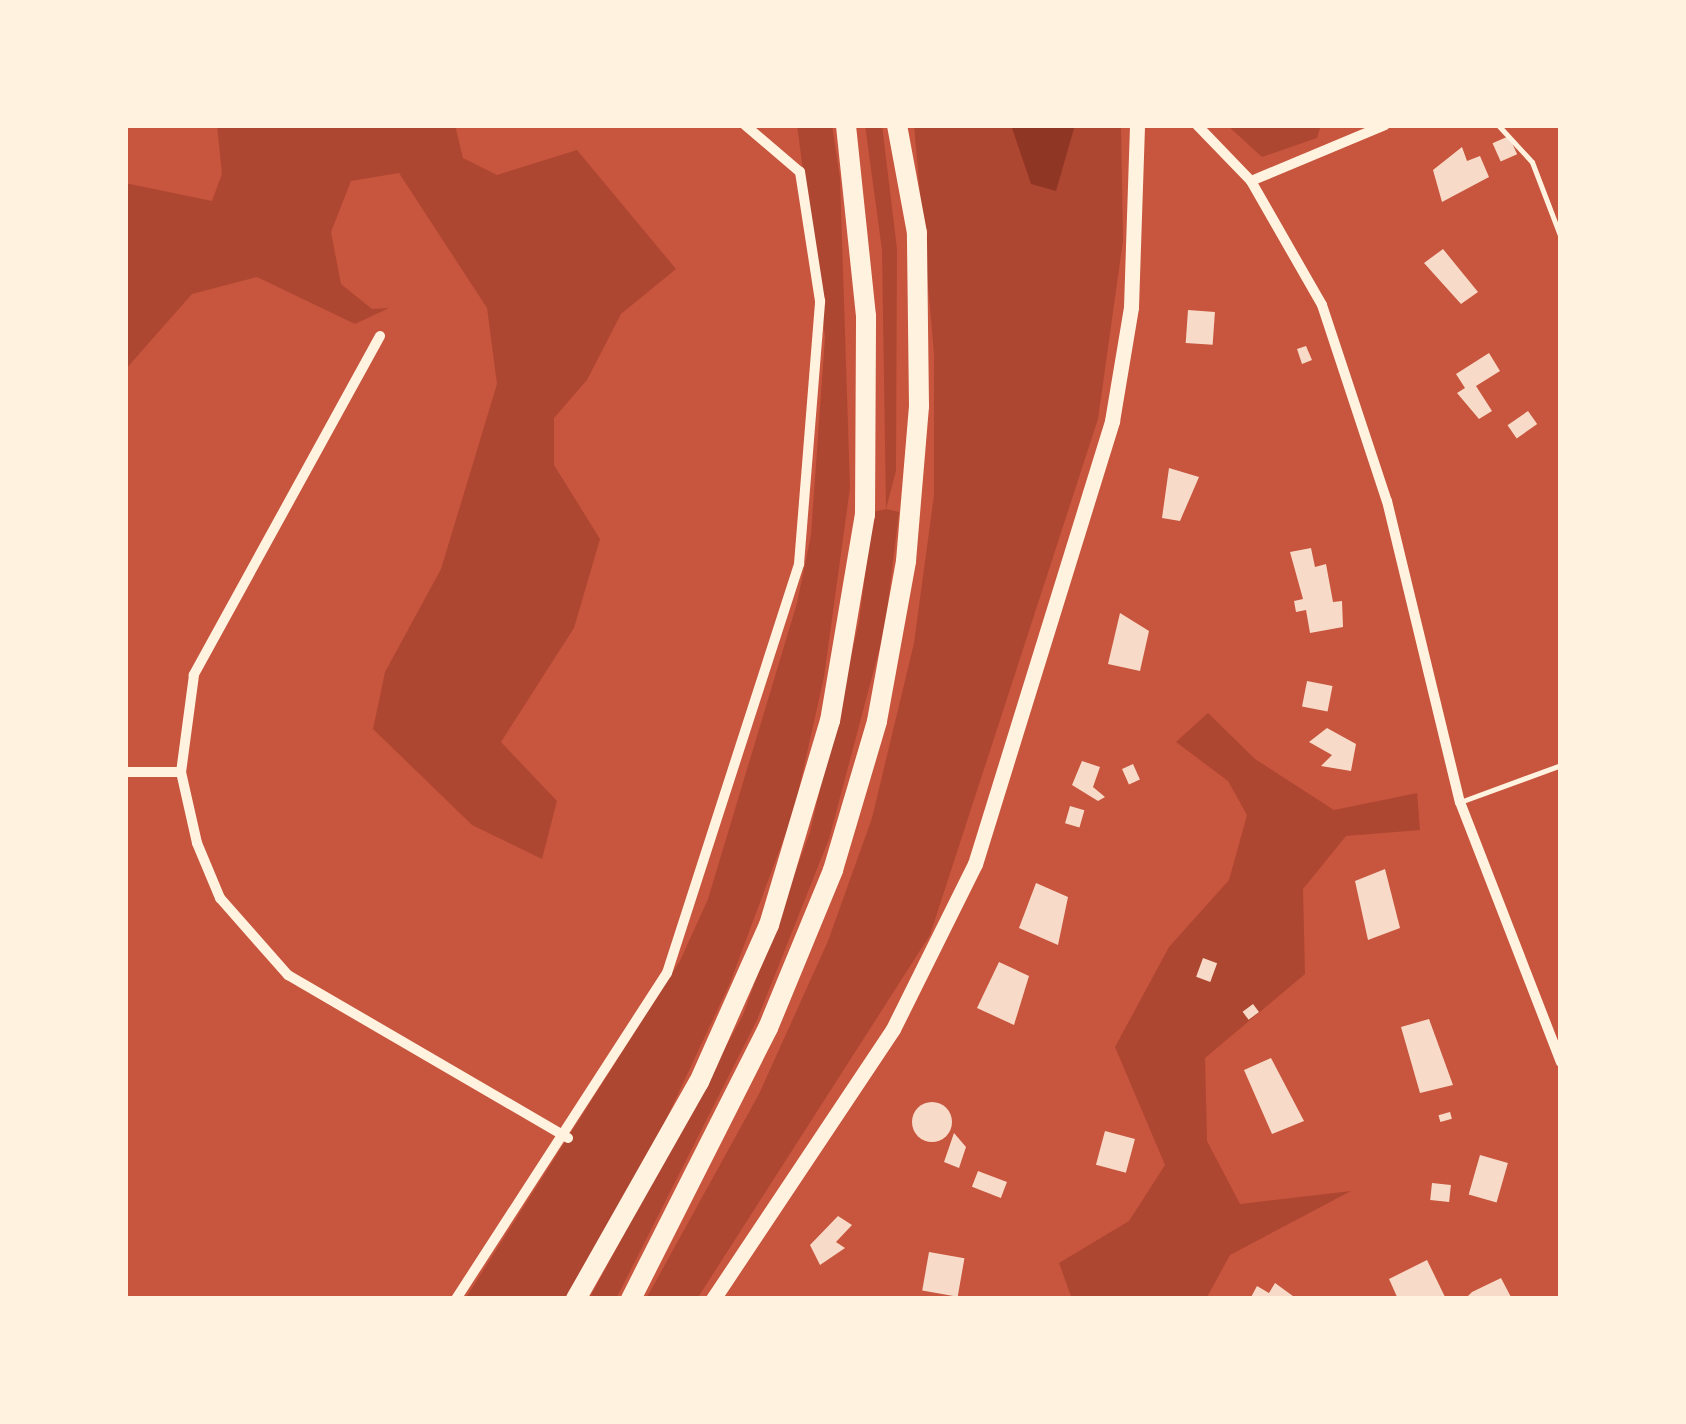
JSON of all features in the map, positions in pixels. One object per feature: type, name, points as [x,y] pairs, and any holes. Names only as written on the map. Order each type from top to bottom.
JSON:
[{"type":"highway","points":[[576,1299],[699,1082],[769,925],[830,721],[864,514],[866,316],[846,125]]},
{"type":"highway","points":[[632,1299],[768,1028],[833,870],[876,721],[906,561],[919,406],[917,233],[897,125]]},
{"type":"main road","points":[[714,1299],[893,1029],[975,864],[1112,422],[1133,289],[1137,125]]},
{"type":"street","points":[[456,1299],[568,1138],[668,973],[696,906],[799,564],[820,301],[800,172],[745,125]]},
{"type":"street","points":[[1197,125],[1251,181],[1345,366],[1460,802],[1561,1062]]},
{"type":"street","points":[[1251,181],[1384,125]]},
{"type":"street","points":[[380,336],[214,626],[190,693],[181,772],[196,843],[250,939],[337,1008],[568,1138]]},
{"type":"street","points":[[125,772],[181,772]]},
{"type":"lane","points":[[1498,125],[1532,162],[1561,238]]},
{"type":"lane","points":[[1460,802],[1561,765]]},
{"type":"shaded area","points":[[217,125],[455,125],[463,158],[497,175],[577,150],[676,269],[621,314],[587,380],[554,418],[554,465],[600,539],[574,628],[501,742],[557,801],[542,859],[472,825],[373,729],[385,672],[441,569],[497,384],[487,308],[399,173],[351,181],[331,232],[341,284],[372,309],[389,308],[355,324],[257,277],[192,294],[125,370],[125,183],[212,201],[222,174]]},
{"type":"shaded area","points":[[797,125],[832,125],[840,178],[850,488],[824,677],[794,811],[730,983],[641,1173],[564,1299],[465,1299],[680,961],[708,899],[797,603],[811,535],[825,337]]},
{"type":"shaded area","points":[[865,125],[882,125],[897,249],[896,471],[886,509],[882,250]]},
{"type":"shaded area","points":[[914,125],[1121,125],[1123,241],[1098,419],[930,935],[697,1299],[646,1299],[759,1094],[828,941],[872,818],[914,643],[934,495],[934,354]]},
{"type":"shaded area","points":[[1011,125],[1075,125],[1056,191],[1031,184]]},
{"type":"shaded area","points":[[1227,125],[1321,125],[1317,138],[1262,157]]},
{"type":"shaded area","points":[[873,512],[899,512],[885,628],[829,839],[757,1020],[616,1299],[589,1299],[743,1015],[810,832],[859,622]]},
{"type":"shaded area","points":[[1208,713],[1255,759],[1334,810],[1417,793],[1420,830],[1346,836],[1303,889],[1305,974],[1205,1058],[1207,1141],[1240,1204],[1351,1191],[1230,1255],[1206,1299],[1072,1299],[1059,1263],[1129,1221],[1165,1165],[1115,1047],[1169,947],[1229,880],[1247,815],[1228,781],[1176,742]]},
{"type":"building","points":[[1509,136],[1517,154],[1501,162],[1493,143]]},
{"type":"building","points":[[1462,147],[1467,161],[1480,156],[1489,177],[1442,202],[1433,170]]},
{"type":"building","points":[[1443,249],[1478,292],[1461,304],[1424,263]]},
{"type":"building","points":[[1188,310],[1215,312],[1213,345],[1186,343]]},
{"type":"building","points":[[1306,346],[1312,360],[1302,364],[1297,349]]},
{"type":"building","points":[[1489,353],[1500,371],[1476,386],[1492,411],[1479,419],[1457,393],[1465,388],[1456,374]]},
{"type":"building","points":[[1528,411],[1537,424],[1517,438],[1508,425]]},
{"type":"building","points":[[1169,468],[1199,477],[1180,521],[1162,518]]},
{"type":"building","points":[[1311,548],[1315,567],[1326,564],[1333,602],[1342,601],[1343,627],[1310,633],[1306,610],[1296,612],[1294,601],[1303,599],[1290,552]]},
{"type":"building","points":[[1120,613],[1149,631],[1140,671],[1108,664]]},
{"type":"building","points":[[1307,681],[1333,686],[1328,711],[1302,707]]},
{"type":"building","points":[[1327,728],[1356,744],[1351,771],[1321,766],[1332,755],[1309,742]]},
{"type":"building","points":[[1082,761],[1100,767],[1093,787],[1105,797],[1098,801],[1072,785]]},
{"type":"building","points":[[1133,764],[1140,780],[1129,784],[1122,769]]},
{"type":"building","points":[[1070,806],[1084,810],[1079,827],[1065,823]]},
{"type":"building","points":[[1385,869],[1400,928],[1368,940],[1355,881]]},
{"type":"building","points":[[1036,883],[1068,897],[1058,945],[1019,928]]},
{"type":"building","points":[[1203,958],[1217,963],[1210,982],[1196,977]]},
{"type":"building","points":[[999,962],[1029,976],[1014,1025],[977,1008]]},
{"type":"building","points":[[1253,1004],[1259,1012],[1249,1020],[1243,1012]]},
{"type":"building","points":[[1429,1019],[1453,1085],[1420,1093],[1401,1027]]},
{"type":"building","points":[[1271,1058],[1304,1121],[1272,1134],[1244,1070]]},
{"type":"building","points":[[932,1102],[946,1108],[952,1122],[946,1136],[932,1142],[918,1136],[912,1122],[918,1108]]},
{"type":"building","points":[[1450,1112],[1452,1119],[1440,1122],[1438,1115]]},
{"type":"building","points":[[1105,1131],[1135,1139],[1126,1173],[1096,1165]]},
{"type":"building","points":[[954,1133],[966,1147],[959,1168],[944,1162]]},
{"type":"building","points":[[1480,1155],[1508,1163],[1497,1202],[1469,1194]]},
{"type":"building","points":[[978,1171],[1007,1182],[1001,1198],[972,1187]]},
{"type":"building","points":[[1432,1183],[1451,1185],[1449,1202],[1430,1200]]},
{"type":"building","points":[[838,1216],[852,1225],[836,1242],[845,1248],[820,1265],[810,1245]]},
{"type":"building","points":[[929,1252],[964,1258],[958,1297],[922,1290]]},
{"type":"building","points":[[1427,1260],[1446,1299],[1398,1299],[1389,1279]]},
{"type":"building","points":[[1501,1278],[1512,1299],[1465,1299],[1472,1292]]},
{"type":"building","points":[[1275,1283],[1297,1299],[1250,1299],[1257,1286],[1269,1293]]}]
